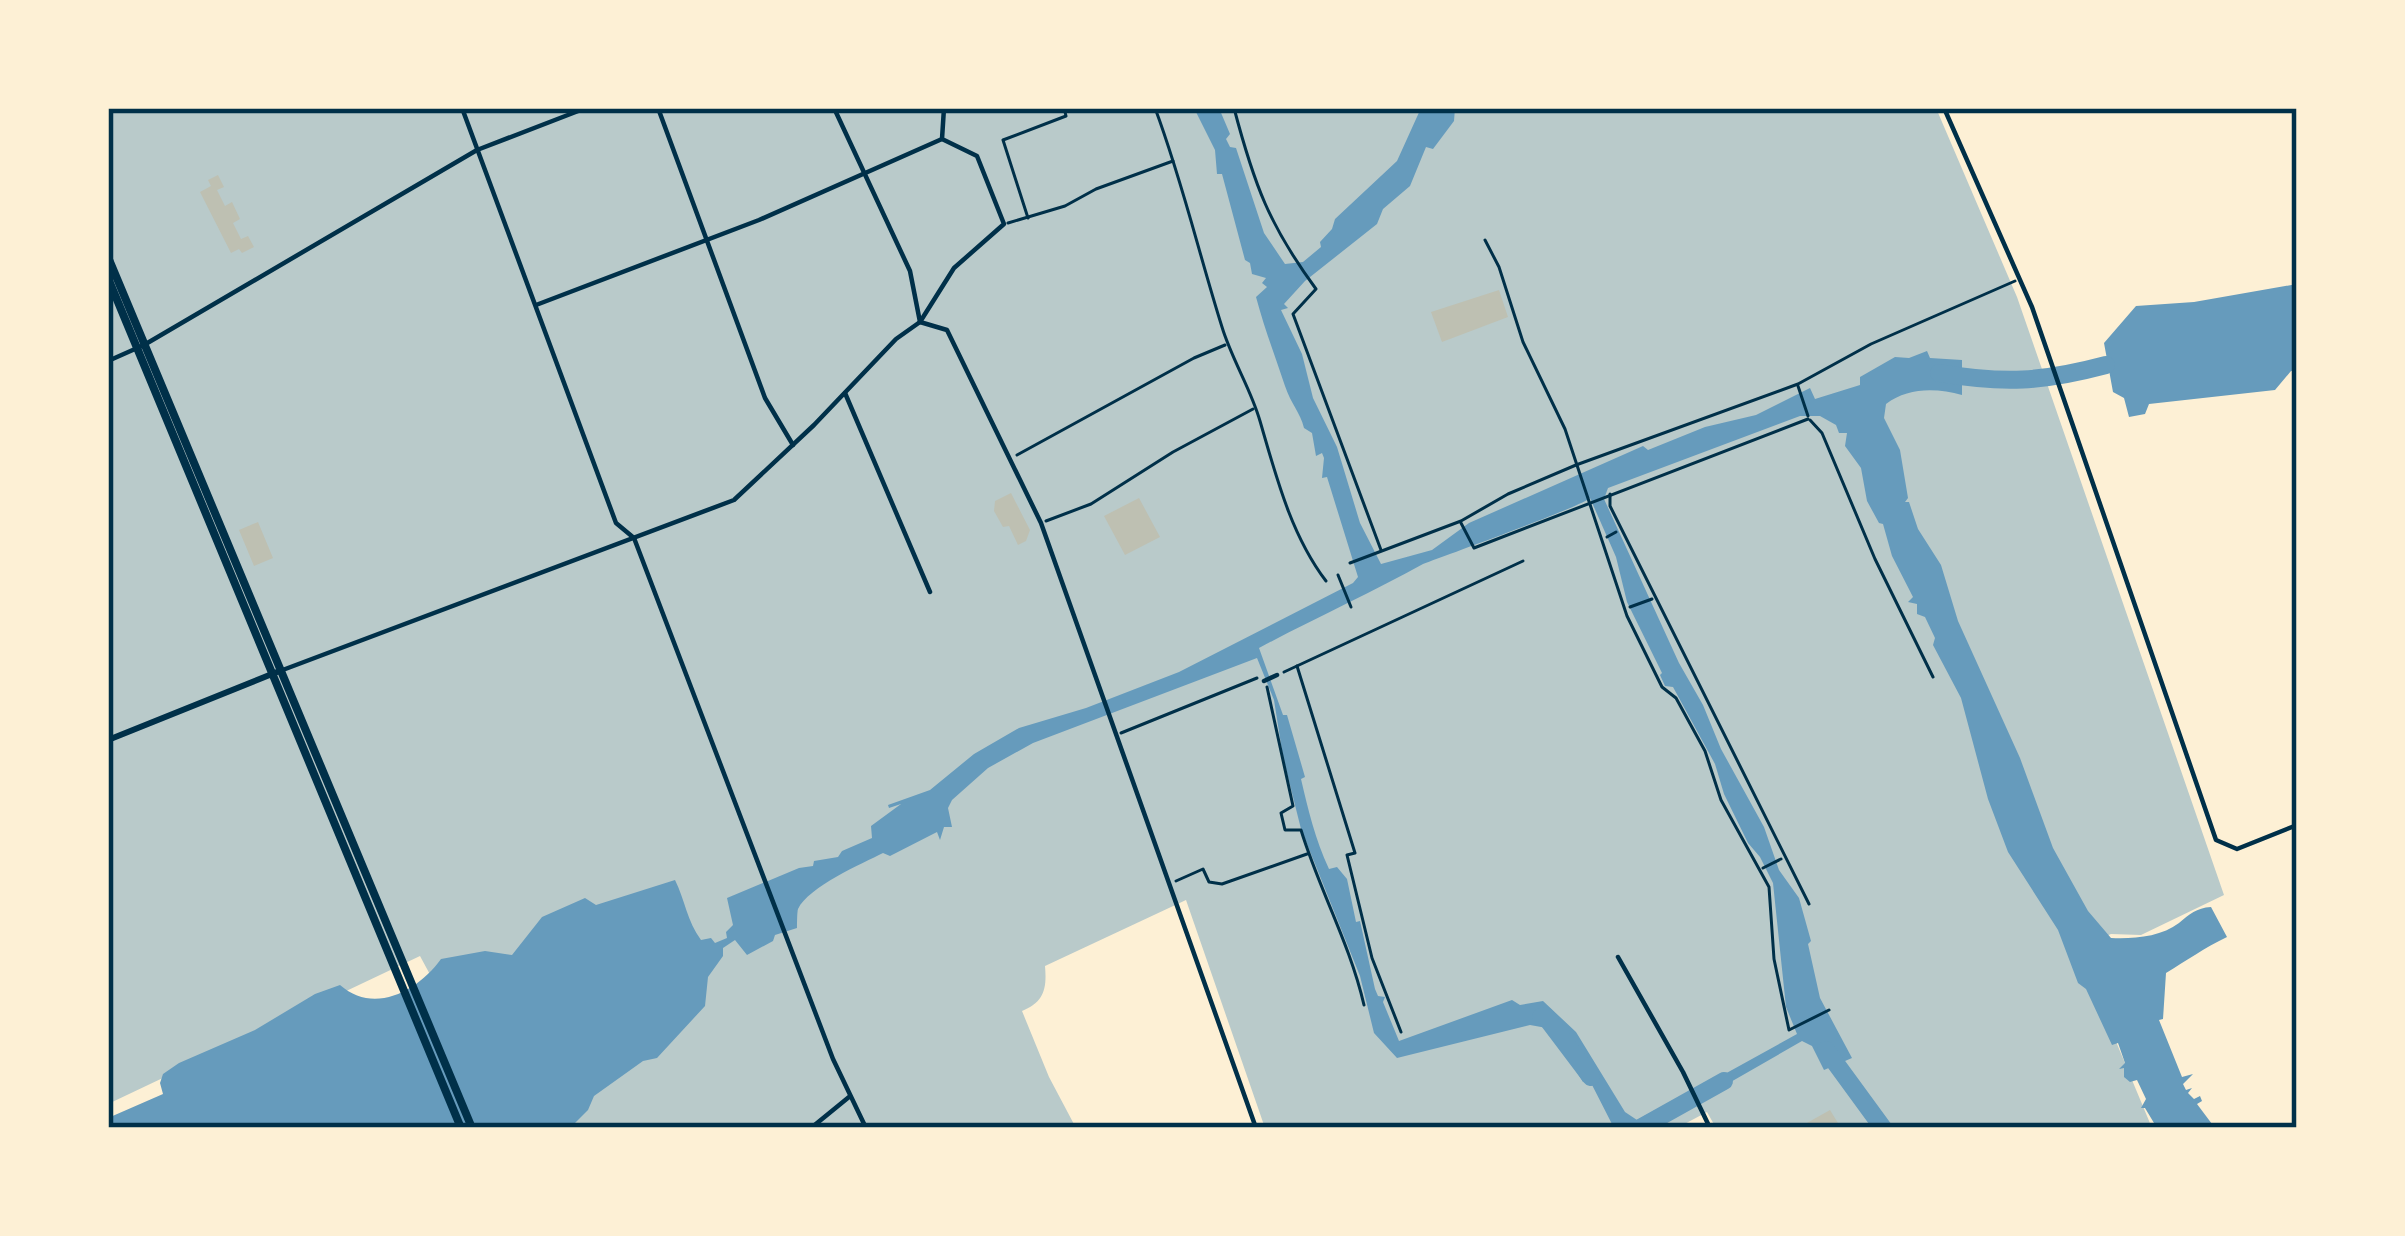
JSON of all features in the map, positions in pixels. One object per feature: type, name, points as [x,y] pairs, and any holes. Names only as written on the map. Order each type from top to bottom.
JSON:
[{"type":"main road","points":[[108,257],[364,900],[461,1128]]},
{"type":"main road","points":[[108,278],[141,347]]},
{"type":"main road","points":[[275,673],[472,1128]]},
{"type":"street","points":[[462,108],[616,523],[634,538],[866,1128]]},
{"type":"street","points":[[108,361],[141,347],[477,150],[586,108]]},
{"type":"street","points":[[658,108],[765,398],[794,445]]},
{"type":"street","points":[[834,108],[910,271],[920,322]]},
{"type":"street","points":[[942,139],[944,108]]},
{"type":"street","points":[[1944,108],[2044,342],[2216,840],[2236,848],[2297,825]]},
{"type":"street","points":[[535,305],[706,240],[942,139]]},
{"type":"street","points":[[108,740],[734,500],[896,339],[920,322],[954,268],[1004,224],[977,156],[942,139]]},
{"type":"street","points":[[920,322],[947,330],[1041,523],[1256,1128]]},
{"type":"street","points":[[845,393],[930,592]]},
{"type":"street","points":[[1264,681],[1277,675]]},
{"type":"street","points":[[1618,957],[1702,1107],[1706,1127]]},
{"type":"street","points":[[812,1128],[850,1096]]},
{"type":"path","points":[[1028,218],[1003,140],[1066,116],[1064,108]]},
{"type":"path","points":[[1155,108],[1228,344],[1298,534],[1326,581]]},
{"type":"path","points":[[1234,108],[1264,209],[1293,262],[1316,289],[1293,314],[1382,551]]},
{"type":"path","points":[[1004,224],[1174,160]]},
{"type":"path","points":[[1485,240],[1499,267],[1523,343],[1544,378],[1639,640],[1662,686],[1676,698],[1706,752],[1721,800],[1769,887],[1774,958],[1789,1030],[1829,1010]]},
{"type":"path","points":[[1350,563],[1461,521],[1508,494],[1576,465],[1798,384],[1871,344],[2019,279]]},
{"type":"path","points":[[1010,459],[1228,344]]},
{"type":"path","points":[[1798,384],[1808,419],[1822,433],[1875,559],[1933,677]]},
{"type":"path","points":[[1041,523],[1090,504],[1255,408]]},
{"type":"path","points":[[1461,521],[1474,548],[1808,419]]},
{"type":"path","points":[[1608,495],[1809,904]]},
{"type":"path","points":[[1607,537],[1616,532]]},
{"type":"path","points":[[1277,675],[1523,562]]},
{"type":"path","points":[[1339,575],[1351,607]]},
{"type":"path","points":[[1630,607],[1652,598]]},
{"type":"path","points":[[1297,666],[1354,853],[1347,855],[1372,958],[1401,1032]]},
{"type":"path","points":[[1115,738],[1257,677],[1264,681],[1293,806],[1281,813],[1285,830],[1301,830],[1364,1005]]},
{"type":"path","points":[[1168,886],[1203,869],[1210,882],[1222,884],[1308,853]]},
{"type":"path","points":[[1763,868],[1781,859]]},
{"type":"shaded area","points":[[108,108],[1936,108],[2017,297],[2224,895],[2141,935],[2111,934],[2077,948],[2152,1128],[1716,1128],[1707,1112],[1677,1128],[1265,1128],[1186,900],[1045,966],[1042,994],[1022,1011],[1076,1128],[513,1128],[420,956],[108,1104]]},
{"type":"water","points":[[1194,108],[1219,108],[1230,134],[1226,139],[1236,148],[1264,233],[1285,264],[1303,262],[1321,247],[1335,219],[1397,161],[1421,108],[1455,108],[1454,121],[1433,149],[1426,147],[1410,186],[1383,209],[1377,224],[1305,281],[1284,304],[1288,308],[1281,310],[1302,354],[1313,398],[1337,447],[1360,523],[1381,564],[1432,550],[1469,523],[1643,446],[1648,450],[1705,427],[1756,415],[1810,388],[1815,399],[1860,385],[1860,377],[1895,357],[1927,351],[1930,358],[1962,360],[1962,395],[1923,390],[1886,404],[1884,418],[1900,450],[1905,502],[1941,565],[1958,621],[2020,758],[2053,848],[2088,911],[2111,938],[2128,938],[2164,931],[2211,907],[2227,937],[2166,973],[2163,1019],[2159,1020],[2182,1077],[2193,1074],[2183,1084],[2186,1090],[2192,1088],[2188,1093],[2194,1099],[2200,1096],[2202,1101],[2197,1104],[2215,1128],[2157,1128],[2141,1108],[2146,1099],[2137,1080],[2130,1082],[2124,1068],[2119,1069],[2125,1063],[2118,1043],[2112,1045],[2086,989],[2078,983],[2058,930],[2008,852],[1988,799],[1961,698],[1933,645],[1935,638],[1925,617],[1917,614],[1917,604],[1908,602],[1913,597],[1892,556],[1883,524],[1867,501],[1861,468],[1845,446],[1847,433],[1839,433],[1836,425],[1820,416],[1800,416],[1608,488],[1604,499],[1679,663],[1764,827],[1779,870],[1799,898],[1820,998],[1852,1058],[1824,1070],[1812,1046],[1802,1041],[1708,1095],[1703,1086],[1797,1034],[1786,1007],[1773,883],[1748,843],[1715,764],[1673,687],[1665,686],[1627,602],[1616,557],[1590,498],[1423,564],[1259,648],[1283,715],[1287,715],[1320,846],[1329,869],[1337,867],[1347,879],[1375,989],[1385,997],[1399,1041],[1512,1000],[1520,1005],[1543,1001],[1576,1032],[1625,1112],[1637,1120],[1685,1094],[1691,1104],[1648,1128],[1614,1128],[1589,1079],[1583,1082],[1571,1063],[1579,1056],[1558,1030],[1530,1025],[1397,1058],[1374,1033],[1360,976],[1301,829],[1274,700],[1257,658],[1033,743],[988,768],[952,800],[948,808],[952,827],[944,827],[940,840],[937,832],[837,876],[804,901],[798,909],[797,928],[775,935],[773,941],[747,955],[735,940],[723,948],[723,956],[708,977],[705,1006],[657,1058],[643,1061],[594,1096],[570,1128],[108,1128],[108,1118],[163,1094],[163,1074],[179,1063],[255,1030],[315,994],[340,985],[353,994],[381,998],[408,989],[441,959],[485,951],[512,955],[542,917],[585,898],[596,905],[675,880],[701,940],[711,938],[715,943],[727,938],[733,925],[727,898],[813,866],[814,861],[838,857],[872,838],[871,826],[901,804],[888,805],[930,790],[974,754],[1019,728],[1179,672],[1353,583],[1358,577],[1327,477],[1322,478],[1324,458],[1322,453],[1316,456],[1312,433],[1304,428],[1287,392],[1259,308],[1256,297],[1267,287],[1262,283],[1266,278],[1252,274],[1245,260],[1222,174],[1217,174],[1215,150]]},
{"type":"water","points":[[2297,284],[2297,370],[2275,390],[2149,404],[2145,414],[2129,417],[2124,398],[2113,392],[2104,343],[2136,306],[2194,302]]},
{"type":"building","points":[[218,175],[224,187],[217,190],[225,206],[232,202],[240,219],[233,223],[241,239],[248,236],[254,247],[242,253],[239,249],[231,253],[200,192]]},
{"type":"building","points":[[1499,290],[1508,317],[1442,342],[1431,312]]},
{"type":"building","points":[[1011,493],[1030,530],[1026,541],[1018,545],[1009,526],[1003,527],[994,511],[995,501]]},
{"type":"building","points":[[1139,498],[1160,537],[1125,555],[1104,516]]},
{"type":"building","points":[[258,522],[273,558],[254,566],[239,530]]},
{"type":"building","points":[[1830,1110],[1841,1128],[1798,1128]]},
{"type":"waterway","points":[[1939,373],[2023,379],[2106,365]]},
{"type":"waterway","points":[[1541,1017],[1545,1016],[1591,1077]]},
{"type":"waterway","points":[[1826,1050],[1883,1128]]},
{"type":"waterway","points":[[1640,1128],[1724,1081]]}]
